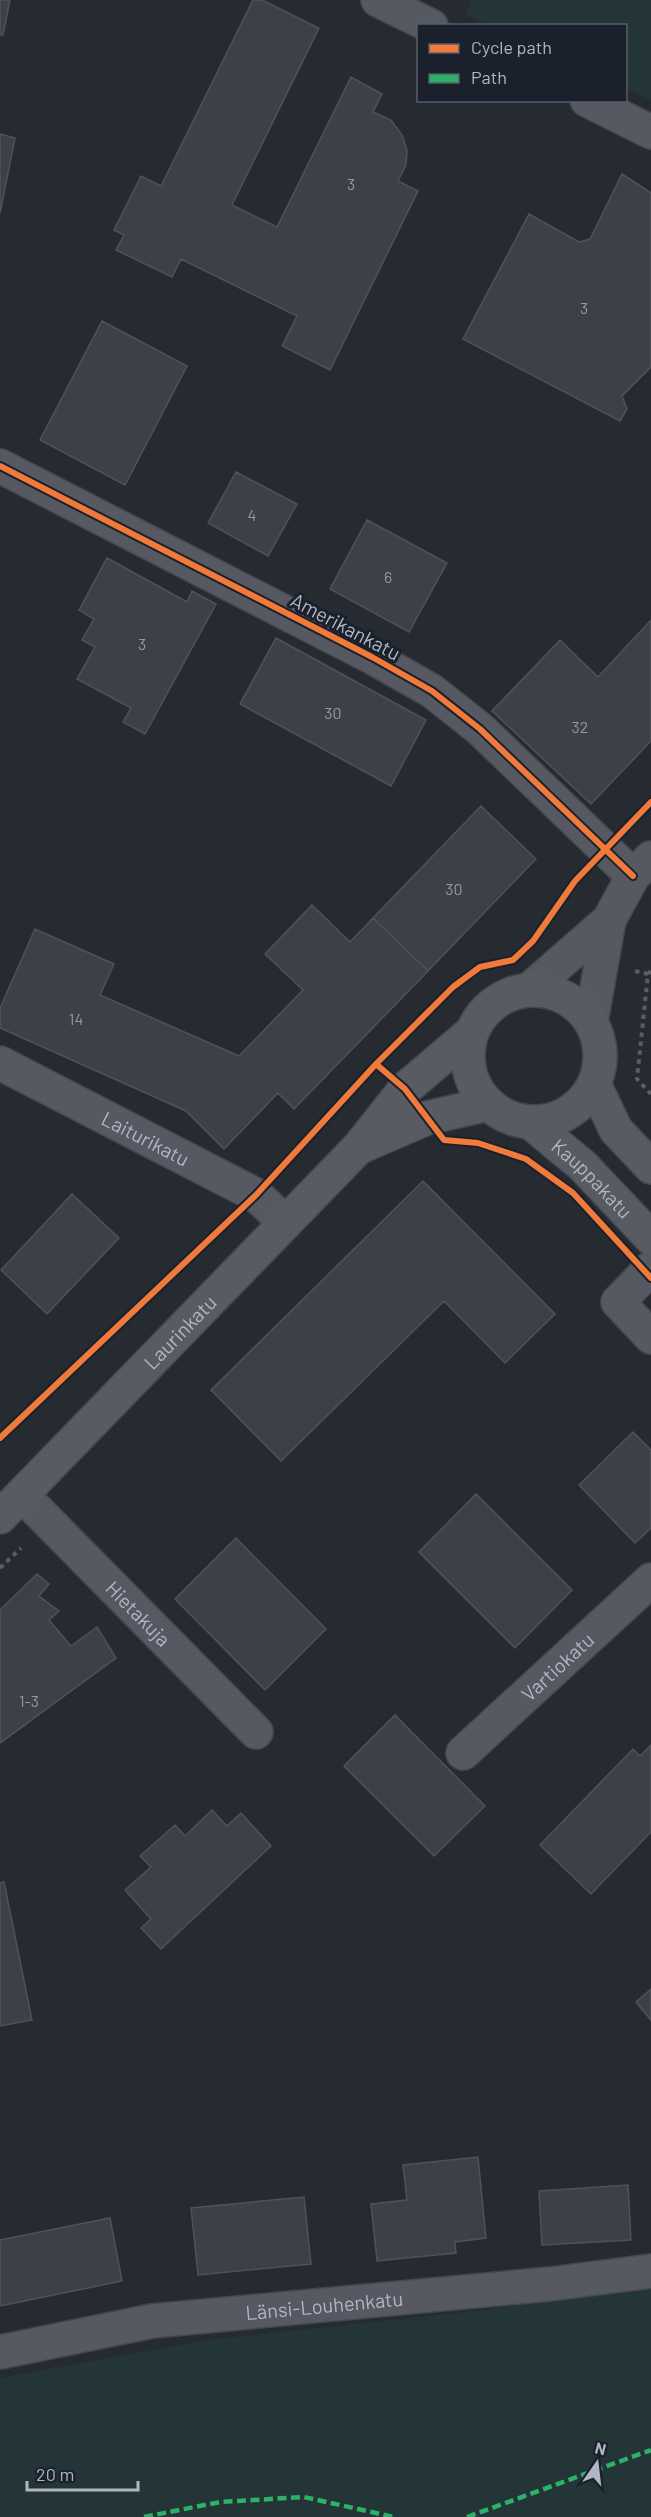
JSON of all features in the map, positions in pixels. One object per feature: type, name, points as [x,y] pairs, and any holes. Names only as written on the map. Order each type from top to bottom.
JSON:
[{"type":"main road","points":[[529,990],[547,991],[565,997],[580,1008],[591,1022],[599,1042],[600,1063],[594,1084],[584,1100],[568,1113],[550,1120],[530,1122],[500,1113],[488,1104],[476,1089],[469,1070],[468,1051],[472,1032],[481,1016],[494,1002],[511,994],[529,990]]},
{"type":"main road","name":"Laurinkatu","points":[[11,1506],[360,1146],[405,1089],[472,1032]]},
{"type":"main road","points":[[594,1084],[616,1130],[651,1167]]},
{"type":"main road","name":"Laurinkatu","points":[[360,1146],[433,1116],[488,1104]]},
{"type":"main road","name":"Kauppakatu","points":[[530,1122],[583,1166],[651,1238]]},
{"type":"street","points":[[378,0],[427,24]]},
{"type":"street","points":[[591,102],[651,132]]},
{"type":"street","name":"Amerikankatu","points":[[0,466],[372,657],[432,692],[480,729],[606,847],[642,867]]},
{"type":"street","points":[[529,990],[609,920],[642,867]]},
{"type":"street","points":[[591,1022],[609,920]]},
{"type":"street","name":"Laiturikatu","points":[[0,1063],[256,1195],[285,1222]]},
{"type":"street","points":[[651,1268],[618,1302],[651,1337]]},
{"type":"street","name":"Hietakuja","points":[[11,1506],[256,1732]]},
{"type":"street","name":"Vartiokatu","points":[[463,1753],[651,1580]]},
{"type":"street","name":"Länsi-Louhenkatu","points":[[0,2352],[152,2321],[550,2284],[651,2271]]},
{"type":"path","points":[[651,971],[648,975],[637,1079],[651,1094]]},
{"type":"shaded area","points":[[471,0],[651,0],[651,100],[627,88],[627,24],[487,24],[466,15]]},
{"type":"shaded area","points":[[651,2287],[651,2517],[0,2517],[0,2378],[208,2340],[484,2310]]},
{"type":"building","points":[[0,0],[10,0],[3,35],[0,35]]},
{"type":"building","points":[[253,0],[262,0],[319,28],[232,205],[277,227],[351,77],[382,94],[373,112],[391,120],[402,135],[407,150],[406,165],[398,181],[418,191],[330,370],[282,346],[297,316],[181,259],[172,277],[116,250],[124,235],[114,230],[141,176],[161,186]]},
{"type":"building","points":[[0,134],[15,138],[0,213]]},
{"type":"building","points":[[622,174],[651,193],[651,367],[622,396],[627,409],[620,421],[463,339],[529,214],[579,242],[590,239]]},
{"type":"building","points":[[102,321],[187,366],[125,485],[40,440]]},
{"type":"building","points":[[236,472],[297,504],[268,556],[208,523]]},
{"type":"building","points":[[367,520],[447,563],[409,632],[330,589]]},
{"type":"building","points":[[107,558],[187,602],[192,591],[216,604],[145,734],[123,722],[131,708],[77,679],[95,647],[82,640],[94,619],[79,610]]},
{"type":"building","points":[[651,620],[651,741],[591,804],[492,711],[560,640],[598,677]]},
{"type":"building","points":[[276,638],[426,720],[391,786],[240,704]]},
{"type":"building","points":[[481,806],[536,859],[428,971],[373,918]]},
{"type":"building","points":[[312,905],[350,942],[373,918],[428,971],[294,1109],[278,1093],[224,1149],[186,1111],[0,1028],[0,1008],[35,929],[114,964],[100,995],[239,1056],[303,990],[265,954]]},
{"type":"building","points":[[423,1181],[555,1314],[505,1363],[444,1301],[281,1461],[211,1390]]},
{"type":"building","points":[[72,1194],[119,1238],[47,1314],[1,1270]]},
{"type":"building","points":[[633,1432],[651,1450],[651,1528],[635,1543],[579,1485]]},
{"type":"building","points":[[476,1494],[572,1590],[515,1648],[419,1552]]},
{"type":"building","points":[[236,1538],[326,1629],[265,1690],[175,1599]]},
{"type":"building","points":[[37,1574],[49,1584],[39,1596],[59,1611],[49,1620],[71,1646],[97,1627],[116,1658],[0,1743],[0,1610]]},
{"type":"building","points":[[395,1715],[485,1806],[434,1856],[344,1766]]},
{"type":"building","points":[[651,1745],[651,1832],[591,1894],[540,1845],[633,1749],[640,1756]]},
{"type":"building","points":[[212,1810],[227,1826],[241,1813],[271,1846],[161,1949],[141,1928],[151,1919],[125,1890],[151,1867],[140,1856],[175,1825],[185,1836]]},
{"type":"building","points":[[4,1882],[32,2020],[0,2026],[0,1883]]},
{"type":"building","points":[[651,1989],[651,2020],[636,2002]]},
{"type":"building","points":[[478,2157],[486,2238],[455,2242],[456,2253],[377,2261],[371,2204],[407,2200],[403,2165]]},
{"type":"building","points":[[628,2185],[631,2240],[542,2245],[539,2191]]},
{"type":"building","points":[[304,2197],[311,2264],[198,2275],[191,2208]]},
{"type":"building","points":[[110,2218],[122,2281],[0,2306],[0,2240]]},
{"type":"marked path","points":[[467,2517],[651,2450]]},
{"type":"marked path","points":[[144,2517],[220,2502],[304,2497],[394,2517]]},
{"type":"cycle path","points":[[0,466],[372,657],[432,691],[480,729],[633,876]]},
{"type":"cycle path","points":[[0,1438],[256,1195],[376,1064],[453,987],[480,967],[513,960],[533,941],[575,881],[651,802]]},
{"type":"cycle path","points":[[376,1064],[405,1089],[444,1140],[478,1143],[526,1159],[573,1193],[651,1278]]}]
